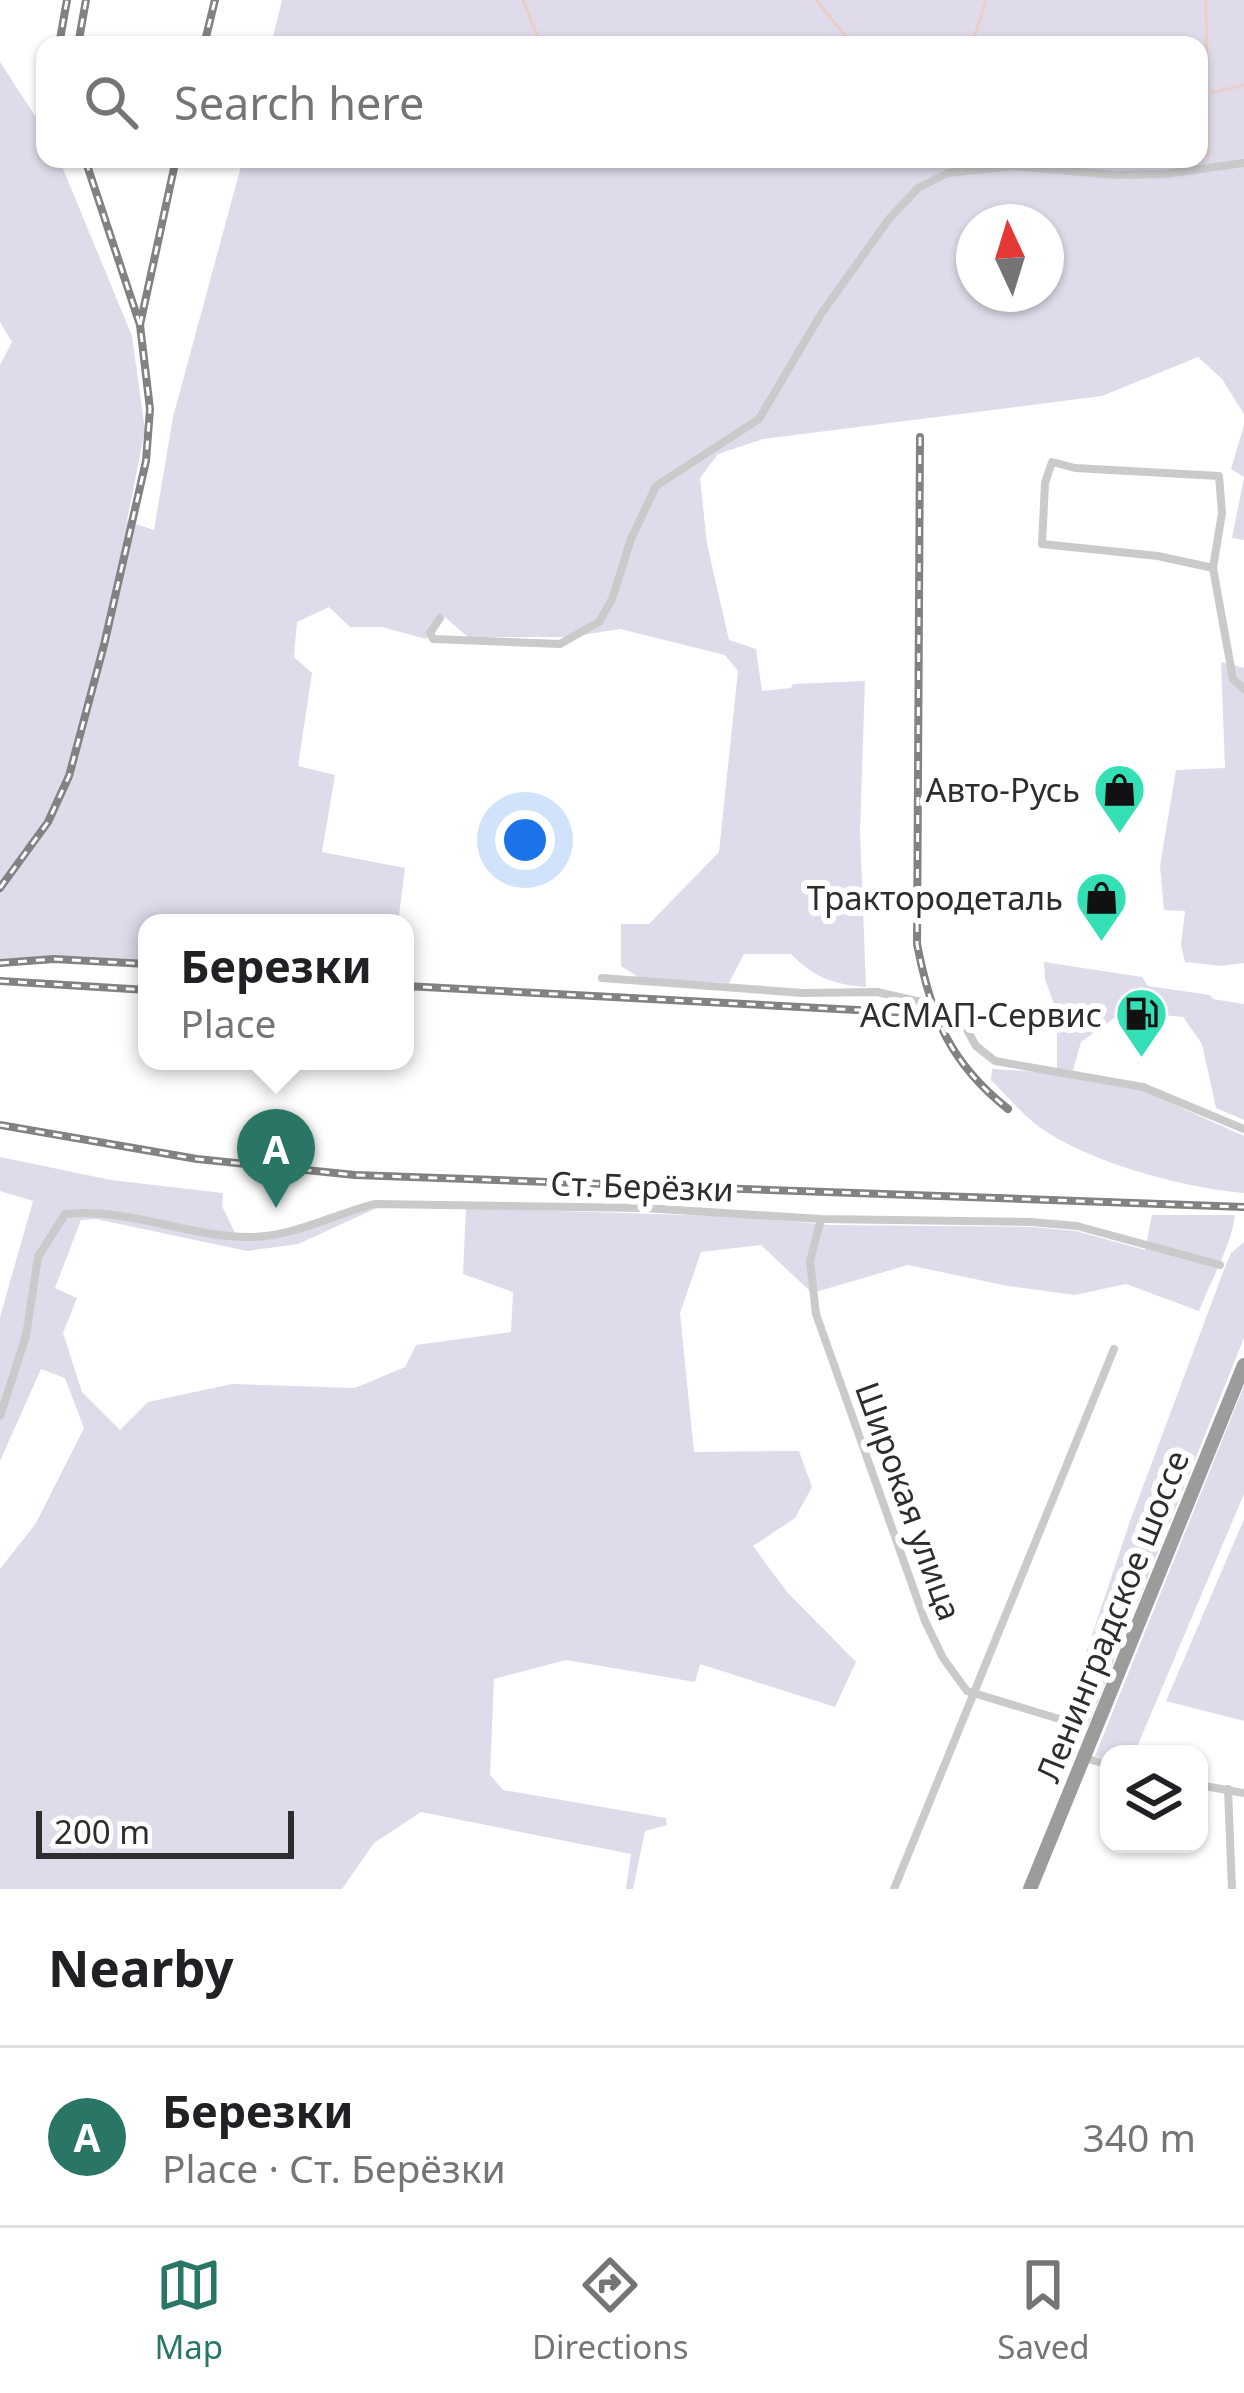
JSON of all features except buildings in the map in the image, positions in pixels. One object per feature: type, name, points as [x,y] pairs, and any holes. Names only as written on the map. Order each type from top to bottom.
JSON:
[{"type":"highway","name":"Ленинградское шоссе","points":[[1030,1889],[1244,1365]]},
{"type":"street","points":[[1208,167],[1244,163]]},
{"type":"street","points":[[440,618],[430,632],[433,639],[560,644],[599,622],[656,486],[759,419],[821,314],[889,219],[918,188],[948,173],[995,168]]},
{"type":"street","points":[[1034,168],[1144,174],[1199,168]]},
{"type":"street","points":[[1213,568],[1158,556],[1042,544],[1045,483],[1052,462],[1075,468],[1220,476],[1222,513],[1213,568],[1233,679],[1244,689]]},
{"type":"street","points":[[602,978],[748,990],[877,992],[922,1000],[956,1010],[976,1046],[995,1061],[1143,1087],[1244,1129]]},
{"type":"street","name":"Ст. Берёзки","points":[[0,1416],[26,1336],[38,1257],[65,1214],[97,1211],[241,1237],[295,1230],[374,1204],[723,1210],[820,1219],[1068,1225],[1220,1265]]},
{"type":"street","name":"Широкая улица","points":[[820,1219],[810,1261],[816,1314],[925,1621],[943,1658],[971,1694]]},
{"type":"street","points":[[894,1889],[1114,1349]]},
{"type":"street","points":[[971,1694],[1066,1721]]},
{"type":"street","points":[[1085,1758],[1100,1762]]},
{"type":"street","points":[[1208,1787],[1244,1793]]},
{"type":"street","points":[[1228,1790],[1232,1889]]},
{"type":"shaded area","points":[[282,0],[1244,0],[1244,414],[1222,379],[1198,357],[1102,396],[763,439],[718,454],[700,478],[707,544],[729,640],[756,649],[762,691],[793,684],[865,681],[860,831],[866,987],[825,978],[791,954],[744,954],[729,983],[640,978],[621,966],[621,924],[649,924],[719,852],[738,671],[725,655],[620,629],[570,637],[468,637],[441,614],[426,639],[382,627],[350,627],[329,607],[297,622],[294,657],[312,673],[298,766],[335,775],[322,852],[405,868],[399,914],[138,914],[138,960],[78,956],[0,959],[0,365],[12,342],[0,322],[0,62],[36,117],[36,168],[63,168],[132,336],[145,430],[127,521],[154,530],[173,417],[241,168],[1208,168],[1208,36],[273,36]]},
{"type":"shaded area","points":[[1244,425],[1244,477],[1231,469]]},
{"type":"shaded area","points":[[1244,477],[1244,540],[1232,538]]},
{"type":"shaded area","points":[[1221,662],[1244,668],[1244,963],[1221,966],[1185,962],[1181,945],[1185,911],[1164,910],[1160,866],[1176,770],[1225,768]]},
{"type":"shaded area","points":[[1044,962],[1142,977],[1148,986],[1244,1004],[1244,1120],[1216,1108],[1202,1044],[1183,1017],[1124,1011],[1081,1042],[1072,1074],[1142,1090],[1244,1136],[1244,1193],[1165,1179],[1082,1151],[1038,1126],[991,1080],[992,1069],[1057,1073],[1057,1013]]},
{"type":"shaded area","points":[[0,1157],[111,1180],[223,1193],[222,1206],[238,1239],[273,1235],[379,1207],[298,1244],[247,1251],[96,1219],[81,1220],[55,1288],[77,1298],[63,1333],[82,1392],[120,1430],[148,1402],[232,1384],[355,1388],[405,1367],[416,1345],[511,1332],[513,1292],[463,1274],[466,1208],[748,1217],[829,1225],[1032,1227],[1076,1231],[1145,1250],[1152,1215],[1235,1215],[1199,1311],[1126,1284],[1075,1295],[908,1265],[812,1293],[761,1245],[701,1252],[680,1313],[694,1452],[799,1451],[812,1487],[795,1518],[753,1546],[787,1592],[856,1662],[835,1707],[700,1664],[695,1682],[566,1660],[494,1679],[490,1775],[503,1790],[666,1818],[667,1825],[645,1831],[633,1889],[626,1889],[631,1854],[421,1812],[374,1843],[342,1889],[0,1889],[0,1569],[36,1523],[84,1428],[65,1378],[41,1369],[0,1461],[0,1317],[33,1201],[0,1191]]},
{"type":"shaded area","points":[[1244,1242],[1244,1338],[1087,1728],[1081,1731],[1071,1720],[1070,1701],[1130,1521],[1225,1267],[1231,1253]]},
{"type":"shaded area","points":[[1244,1386],[1244,1494],[1138,1745],[1100,1745],[1100,1758],[1095,1756]]},
{"type":"shaded area","points":[[1244,1519],[1244,1721],[1166,1701]]},
{"type":"waterway","points":[[523,0],[537,36]]},
{"type":"waterway","points":[[816,0],[846,36]]},
{"type":"waterway","points":[[975,36],[986,0]]},
{"type":"waterway","points":[[1206,0],[1206,36]]},
{"type":"waterway","points":[[1211,93],[1244,85]]},
{"type":"railway","points":[[61,36],[67,0]]},
{"type":"railway","points":[[80,36],[86,0]]},
{"type":"railway","points":[[206,36],[215,0]]},
{"type":"railway","points":[[0,888],[48,822],[69,776],[146,461],[150,409],[140,325],[88,168]]},
{"type":"railway","points":[[140,325],[174,168]]},
{"type":"railway","points":[[920,437],[917,944],[946,1036],[971,1074],[1008,1109]]},
{"type":"railway","points":[[0,963],[54,959],[138,964]]},
{"type":"railway","points":[[0,981],[138,989]]},
{"type":"railway","points":[[414,986],[914,1013]]},
{"type":"railway","points":[[0,1125],[197,1159],[355,1175],[1244,1207]]},
{"type":"place","name":"Авто-Русь","points":[[1119,835]]},
{"type":"place","name":"Трактородеталь","points":[[1102,943]]},
{"type":"place","name":"АСМАП-Сервис","points":[[1141,1060]]},
{"type":"place","name":"Березки","points":[[276,1208]]}]
